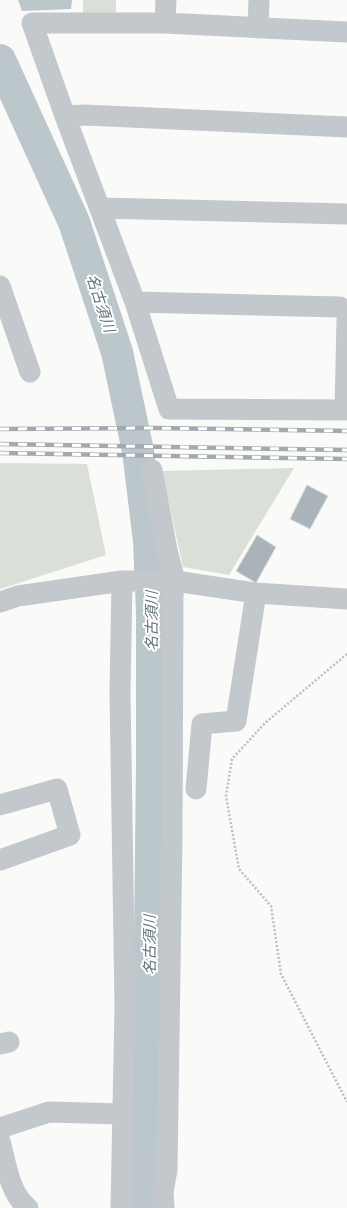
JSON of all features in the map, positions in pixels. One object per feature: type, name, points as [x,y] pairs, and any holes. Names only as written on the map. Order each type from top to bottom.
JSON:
[{"type":"street","points":[[165,23],[166,0]]},
{"type":"street","points":[[258,28],[259,0]]},
{"type":"street","points":[[135,302],[344,314],[346,410],[169,409],[135,302],[65,116],[32,23],[165,23],[347,32]]},
{"type":"street","points":[[65,116],[93,115],[347,127]]},
{"type":"street","points":[[100,208],[347,214]]},
{"type":"street","points":[[0,286],[30,372]]},
{"type":"street","points":[[152,470],[166,550],[175,581],[173,594],[172,838],[167,1170],[164,1192],[164,1208]]},
{"type":"street","points":[[121,1208],[125,1007],[120,692],[122,581]]},
{"type":"street","points":[[0,602],[18,596],[122,581],[175,581],[256,593],[347,599]]},
{"type":"street","points":[[196,789],[202,724],[236,721],[256,593]]},
{"type":"street","points":[[0,805],[57,789],[70,835],[0,860]]},
{"type":"street","points":[[0,1128],[48,1112],[123,1114]]},
{"type":"street","points":[[0,1141],[12,1187],[24,1205],[28,1208]]},
{"type":"path","points":[[347,654],[265,723],[232,759],[226,796],[239,869],[271,906],[281,974],[347,1102]]},
{"type":"shaded area","points":[[18,0],[72,0],[71,9],[22,11]]},
{"type":"shaded area","points":[[83,0],[116,0],[116,16],[83,13]]},
{"type":"shaded area","points":[[0,463],[87,464],[106,555],[0,589]]},
{"type":"shaded area","points":[[294,468],[229,575],[183,567],[162,471]]},
{"type":"building","points":[[307,485],[328,496],[310,529],[290,519]]},
{"type":"building","points":[[257,535],[276,547],[256,583],[236,571]]},
{"type":"waterway","name":"名古須川","points":[[0,60],[74,222],[117,352],[138,451],[149,541],[152,612],[152,763],[147,1208]]},
{"type":"railway","points":[[0,429],[153,428],[347,431]]},
{"type":"railway","points":[[0,444],[347,450]]},
{"type":"railway","points":[[0,453],[347,459]]}]
